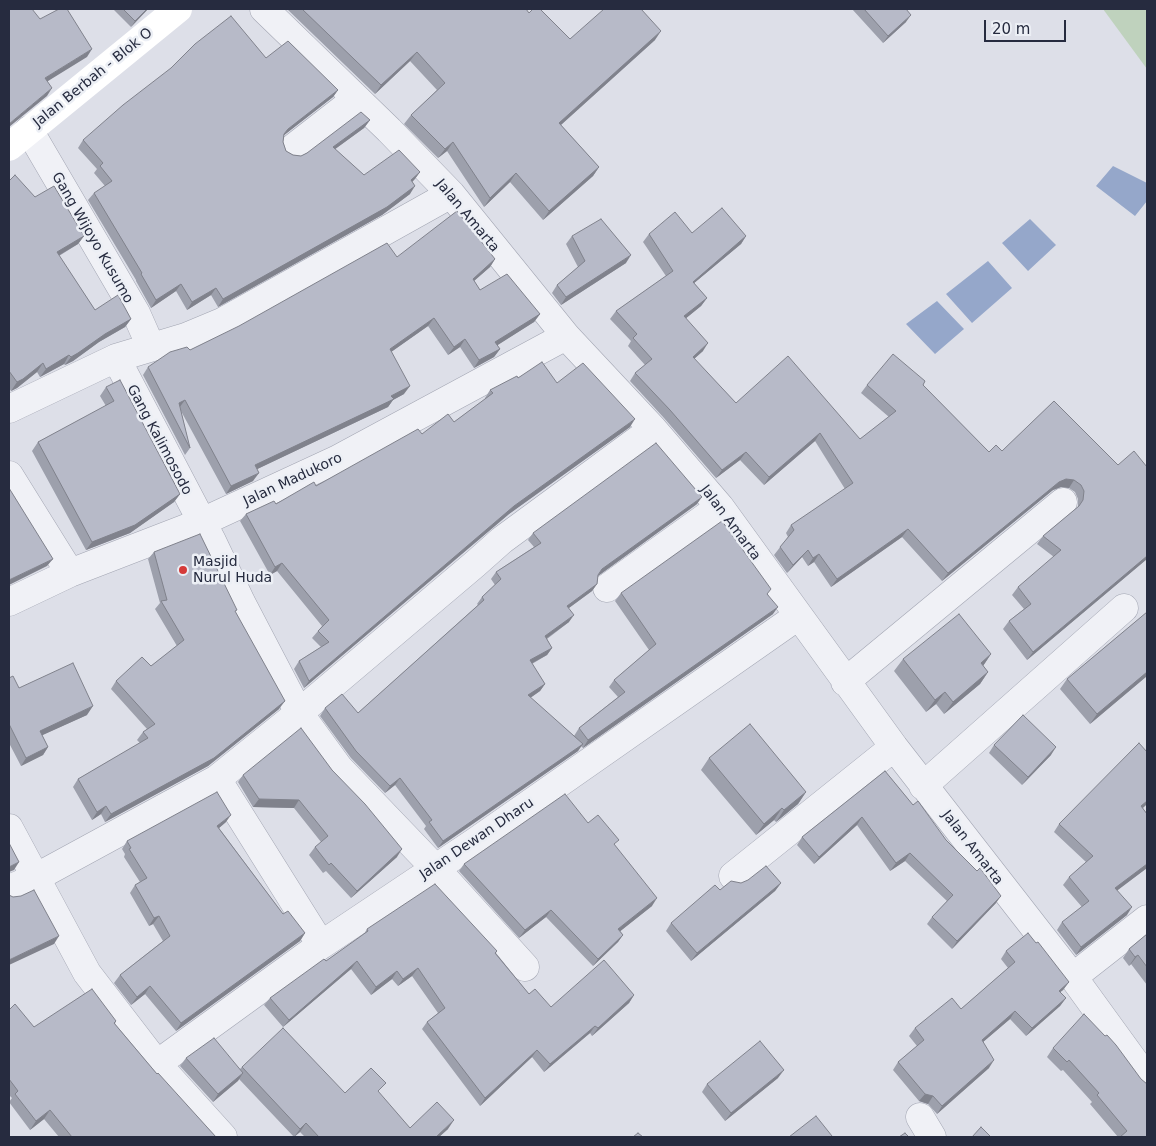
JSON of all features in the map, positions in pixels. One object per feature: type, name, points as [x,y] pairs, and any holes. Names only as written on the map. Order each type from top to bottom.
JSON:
[{"type":"main road","name":"Jalan Berbah - Blok O","points":[[19,139],[178,9]]},
{"type":"street","name":"Jalan Amarta","points":[[264,9],[389,130],[451,194],[566,336],[653,429],[720,507],[845,682],[923,786],[1145,1070]]},
{"type":"street","points":[[293,148],[356,99]]},
{"type":"street","name":"Gang Wijoyo Kusumo","points":[[19,139],[136,313],[151,347]]},
{"type":"street","points":[[9,409],[116,358],[186,337],[222,322],[451,194]]},
{"type":"street","name":"Jalan Madukoro","points":[[9,602],[70,573],[202,522],[336,460],[566,336]]},
{"type":"street","name":"Gang Kalimosodo","points":[[116,358],[299,713],[339,768],[435,868],[525,967]]},
{"type":"street","points":[[9,889],[35,878],[217,779],[299,713],[502,540],[653,429]]},
{"type":"street","points":[[9,475],[70,573]]},
{"type":"street","points":[[845,682],[1064,502]]},
{"type":"street","points":[[607,588],[720,507]]},
{"type":"street","points":[[923,786],[1124,608]]},
{"type":"street","name":"Jalan Dewan Dharu","points":[[157,1064],[321,946],[798,616]]},
{"type":"street","points":[[734,876],[894,747]]},
{"type":"street","points":[[217,779],[321,946]]},
{"type":"street","points":[[9,828],[87,973],[157,1064],[223,1137]]},
{"type":"street","points":[[1073,977],[1147,919]]},
{"type":"green space","points":[[1103,9],[1147,9],[1147,69]]},
{"type":"water","points":[[1113,166],[1147,183],[1147,201],[1135,216],[1096,186]]},
{"type":"water","points":[[1030,219],[1056,245],[1028,271],[1002,243]]},
{"type":"water","points":[[988,261],[1012,288],[972,323],[946,294]]},
{"type":"water","points":[[937,301],[964,329],[935,354],[906,324]]},
{"type":"building","points":[[9,9],[32,9],[40,19],[59,9],[67,9],[92,49],[45,78],[52,88],[9,124]]},
{"type":"building","points":[[123,9],[147,9],[135,21]]},
{"type":"building","points":[[302,9],[526,9],[529,13],[533,9],[540,9],[570,39],[604,9],[641,9],[661,31],[559,123],[599,167],[549,211],[516,173],[490,198],[453,142],[445,149],[411,115],[445,83],[417,52],[381,85]]},
{"type":"building","points":[[864,9],[906,9],[911,15],[888,36]]},
{"type":"building","points":[[231,16],[266,58],[288,41],[338,90],[288,129],[284,134],[283,142],[286,151],[293,155],[301,156],[307,153],[361,112],[370,120],[333,147],[364,175],[399,150],[420,172],[411,180],[415,186],[387,207],[223,299],[216,288],[192,302],[181,284],[156,300],[94,193],[112,181],[100,166],[103,163],[83,140],[123,105],[171,68],[195,44]]},
{"type":"building","points":[[15,175],[35,197],[54,186],[84,236],[57,252],[95,310],[118,295],[131,319],[71,357],[69,355],[46,369],[43,363],[17,382],[9,371],[9,181]]},
{"type":"building","points":[[722,208],[746,236],[693,282],[707,298],[684,316],[708,343],[693,357],[736,403],[788,356],[860,439],[896,411],[867,385],[893,354],[925,381],[923,385],[989,452],[996,445],[1002,451],[1054,401],[1118,465],[1134,451],[1147,467],[1147,556],[1033,652],[1009,621],[1031,604],[1018,587],[1061,550],[1043,536],[1079,506],[1083,500],[1084,491],[1081,485],[1074,480],[1066,479],[1059,482],[948,573],[908,529],[837,579],[819,554],[813,558],[808,550],[793,565],[780,547],[794,530],[791,525],[853,483],[820,433],[769,477],[746,452],[722,470],[635,373],[652,359],[633,338],[637,334],[616,311],[673,271],[649,234],[675,212],[692,233]]},
{"type":"building","points":[[457,211],[495,259],[473,279],[480,290],[507,274],[540,314],[495,342],[500,349],[479,360],[465,339],[454,347],[434,318],[390,349],[410,386],[391,396],[394,399],[255,465],[259,473],[231,486],[185,400],[179,403],[190,448],[148,367],[170,352],[187,347],[190,350],[239,326],[387,243],[397,257]]},
{"type":"building","points":[[601,219],[631,255],[566,297],[557,285],[585,261],[572,236]]},
{"type":"building","points":[[542,362],[557,383],[583,363],[635,419],[514,506],[309,681],[299,661],[329,642],[318,631],[329,620],[282,563],[275,567],[246,514],[274,501],[276,504],[314,482],[316,486],[418,429],[422,434],[448,414],[454,422],[493,393],[490,390],[517,376],[518,378]]},
{"type":"building","points":[[120,380],[180,494],[135,525],[92,542],[38,442],[114,401],[106,387]]},
{"type":"building","points":[[656,443],[702,497],[602,569],[598,575],[597,584],[567,606],[574,615],[545,636],[552,648],[530,660],[545,684],[528,695],[583,744],[443,841],[429,822],[432,820],[400,778],[390,786],[356,751],[325,708],[342,694],[358,713],[484,600],[482,597],[501,579],[496,572],[541,543],[533,533]]},
{"type":"building","points":[[9,488],[53,559],[9,580]]},
{"type":"building","points":[[722,521],[771,589],[767,594],[778,607],[588,740],[579,728],[625,692],[614,680],[656,644],[621,593]]},
{"type":"building","points":[[200,534],[237,610],[235,611],[285,701],[214,758],[111,814],[106,806],[97,812],[78,779],[148,738],[143,732],[155,724],[116,681],[142,657],[151,666],[184,640],[161,601],[167,600],[154,552]]},
{"type":"building","points":[[1147,612],[1147,672],[1097,714],[1067,679]]},
{"type":"building","points":[[959,614],[991,654],[981,663],[988,672],[953,702],[945,692],[935,700],[903,659]]},
{"type":"building","points":[[73,663],[93,706],[40,731],[48,747],[26,758],[9,724],[9,678],[13,676],[19,688]]},
{"type":"building","points":[[1023,715],[1056,747],[1028,777],[994,745]]},
{"type":"building","points":[[750,724],[806,792],[784,810],[782,808],[764,824],[709,758]]},
{"type":"building","points":[[301,728],[332,770],[365,804],[402,849],[357,891],[331,863],[329,865],[315,847],[328,836],[299,800],[259,799],[243,775]]},
{"type":"building","points":[[1139,743],[1147,752],[1147,801],[1141,806],[1147,814],[1147,864],[1115,888],[1132,907],[1081,947],[1062,922],[1089,901],[1069,877],[1093,856],[1059,824]]},
{"type":"building","points":[[885,771],[913,805],[918,801],[946,840],[977,871],[980,868],[1001,896],[957,941],[932,917],[953,895],[910,853],[896,863],[862,817],[819,857],[802,837]]},
{"type":"building","points":[[217,792],[231,815],[217,826],[283,914],[288,911],[305,933],[181,1023],[150,986],[137,997],[120,975],[170,936],[159,916],[154,918],[135,885],[147,878],[129,849],[131,848],[127,841]]},
{"type":"building","points":[[565,794],[588,823],[598,815],[619,840],[614,844],[657,898],[618,929],[623,935],[598,959],[551,910],[525,930],[464,864]]},
{"type":"building","points":[[9,843],[19,862],[9,867]]},
{"type":"building","points":[[766,866],[781,883],[697,953],[671,923],[715,885],[720,890],[731,881],[741,883]]},
{"type":"building","points":[[435,884],[497,951],[495,953],[529,994],[535,989],[551,1007],[604,960],[634,995],[598,1028],[595,1026],[550,1064],[537,1050],[485,1098],[427,1022],[445,1008],[418,968],[403,979],[397,971],[376,987],[357,961],[289,1020],[270,998],[324,959],[326,961],[368,931],[367,929]]},
{"type":"building","points":[[34,890],[59,936],[9,960],[9,895],[13,897],[21,896]]},
{"type":"building","points":[[1028,933],[1036,943],[1038,942],[1069,982],[1059,991],[1066,998],[1032,1028],[1015,1011],[982,1040],[994,1060],[942,1106],[933,1096],[925,1094],[898,1062],[924,1040],[915,1028],[952,998],[961,1009],[1015,962],[1006,951]]},
{"type":"building","points":[[1147,934],[1147,967],[1138,955],[1135,957],[1129,949]]},
{"type":"building","points":[[92,989],[116,1021],[114,1023],[157,1074],[216,1137],[72,1137],[50,1110],[36,1121],[15,1094],[18,1091],[9,1079],[9,1010],[15,1004],[34,1027]]},
{"type":"building","points":[[1084,1014],[1116,1045],[1141,1079],[1147,1084],[1147,1137],[1120,1137],[1127,1131],[1097,1095],[1099,1093],[1069,1060],[1067,1062],[1053,1048]]},
{"type":"building","points":[[283,1028],[345,1093],[371,1068],[386,1083],[378,1091],[410,1128],[437,1102],[454,1120],[436,1137],[319,1137],[306,1123],[300,1129],[242,1067]]},
{"type":"building","points":[[214,1038],[243,1073],[218,1094],[186,1058]]},
{"type":"building","points":[[760,1041],[784,1070],[731,1113],[707,1084]]},
{"type":"building","points":[[816,1116],[832,1136],[789,1137]]},
{"type":"building","points":[[981,1127],[991,1137],[972,1137]]},
{"type":"building","points":[[638,1133],[643,1137],[633,1137]]},
{"type":"building","points":[[905,1133],[909,1137],[899,1137]]},
{"type":"place","name":"Masjid Nurul Huda","points":[[183,570]]}]
